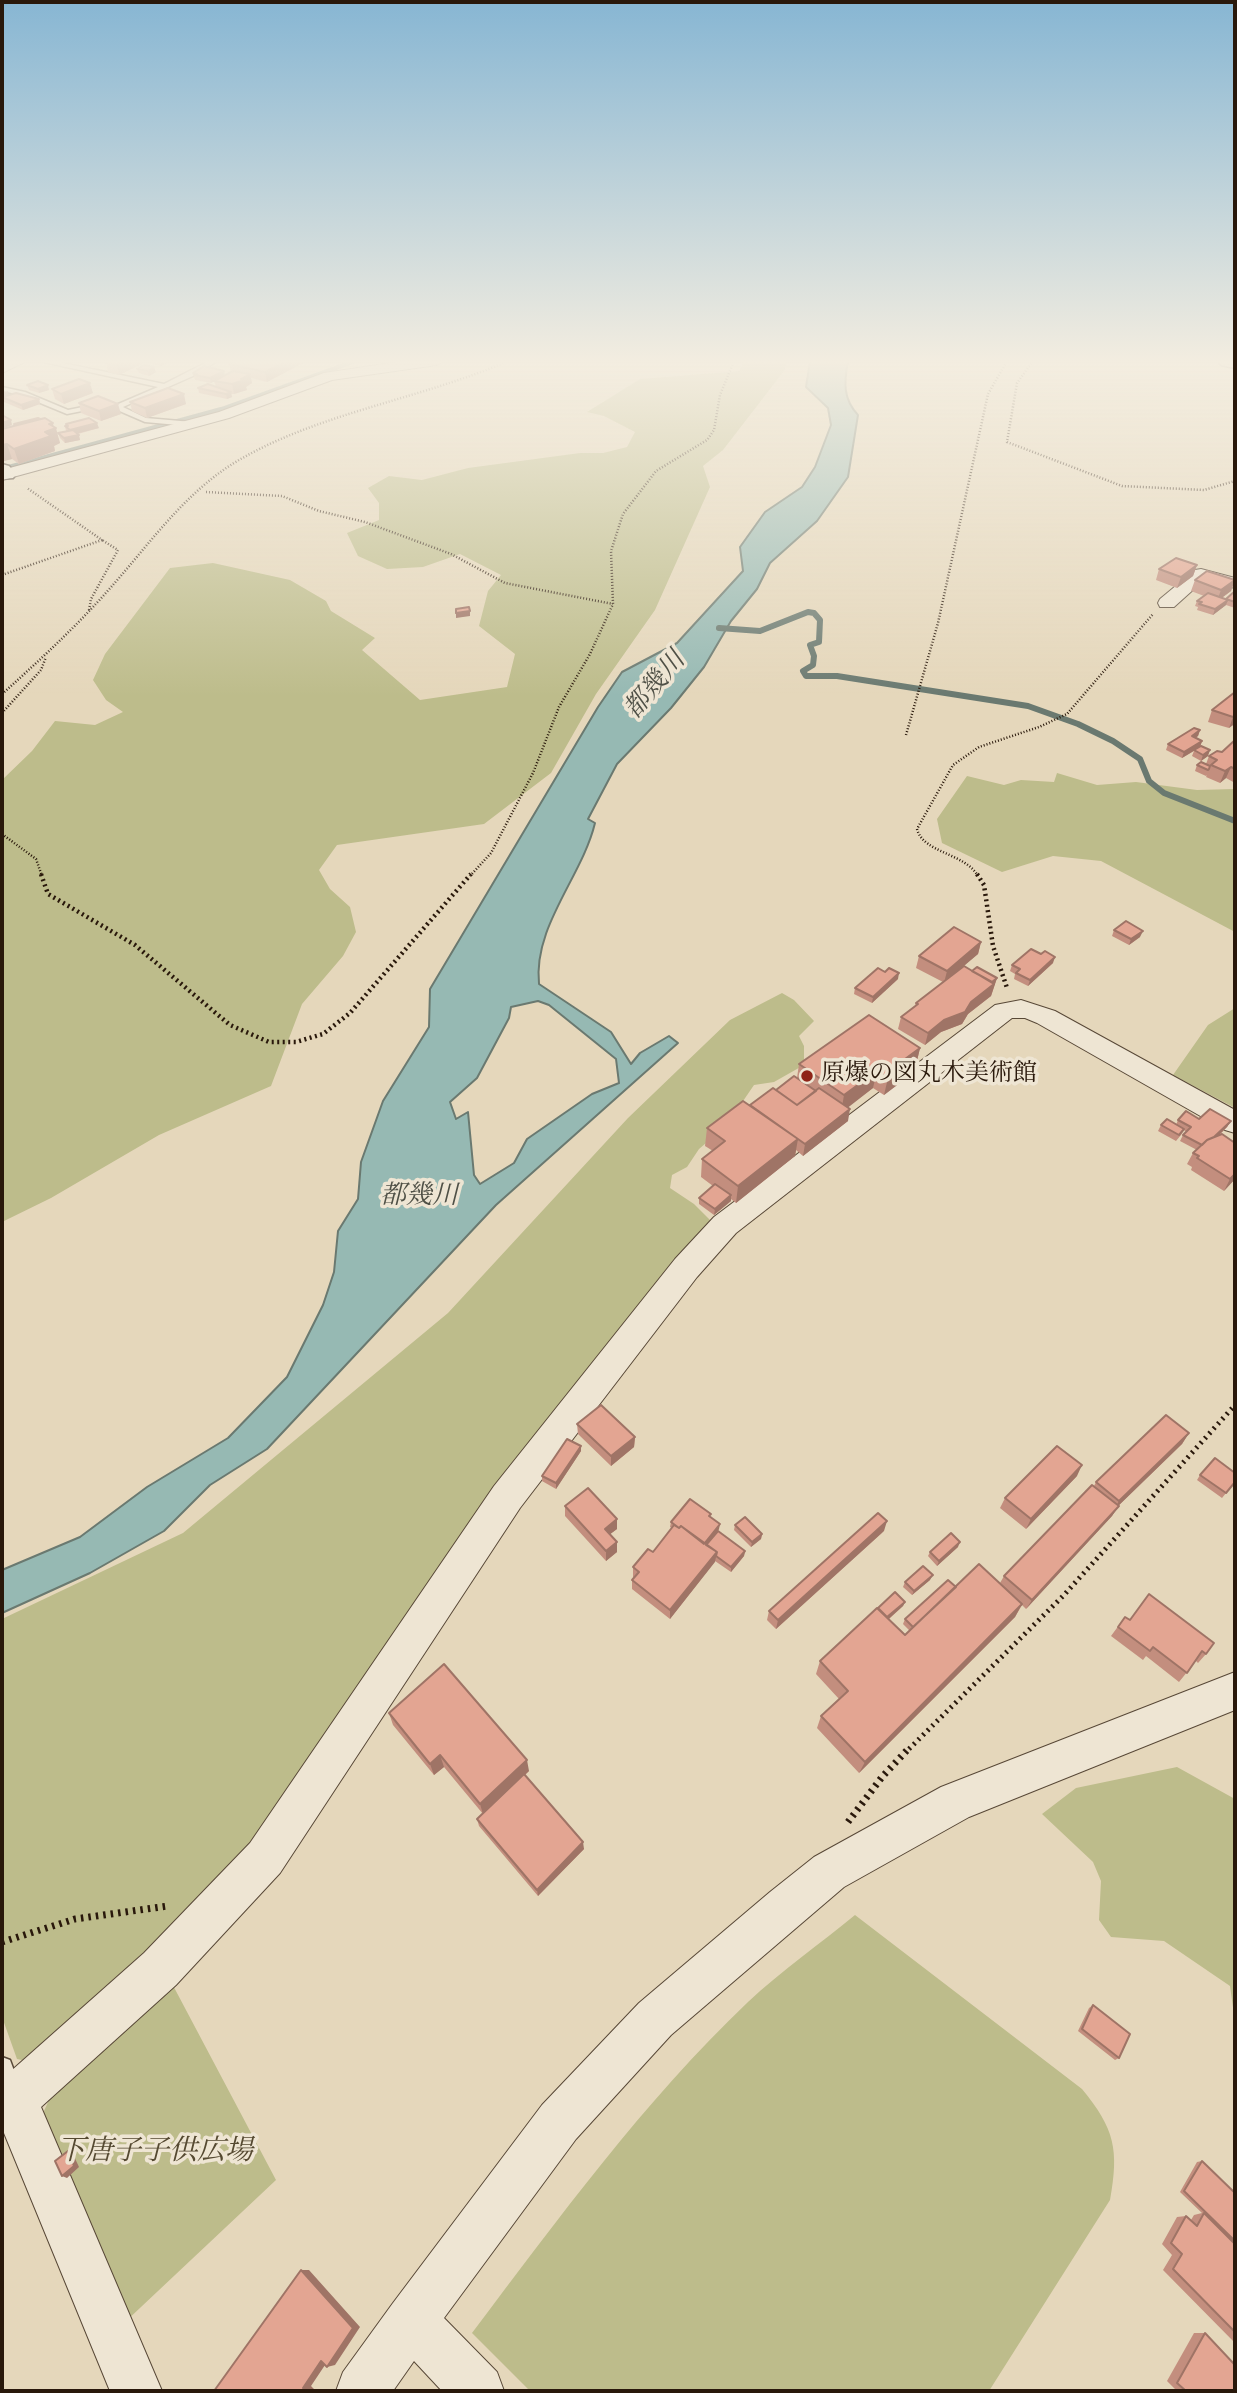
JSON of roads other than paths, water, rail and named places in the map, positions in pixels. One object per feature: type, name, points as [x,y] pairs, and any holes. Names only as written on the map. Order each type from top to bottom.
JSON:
[{"type":"street","points":[[1167,603],[1201,574],[1235,583]]},
{"type":"street","points":[[136,2391],[6,2093],[160,1969],[265,1858],[507,1497],[687,1268],[725,1225],[1004,1012],[1016,1008],[1028,1009],[1046,1017],[1235,1123]]},
{"type":"street","points":[[362,2391],[559,2122],[655,2019],[732,1950],[829,1872],[956,1802],[1235,1691]]},
{"type":"street","points":[[411,2321],[478,2391]]},
{"type":"water","name":"都幾川","points":[[811,473],[849,473],[817,521],[770,563],[757,589],[731,621],[704,667],[671,708],[617,764],[588,819],[595,823],[589,843],[543,942],[539,984],[611,1032],[631,1064],[640,1053],[669,1036],[678,1043],[496,1205],[267,1449],[210,1485],[164,1531],[90,1573],[2,1613],[2,1570],[80,1537],[147,1487],[228,1438],[287,1377],[323,1305],[334,1272],[338,1231],[358,1199],[361,1162],[383,1101],[429,1027],[430,989],[598,707],[622,672],[677,643],[743,571],[740,547],[765,512],[802,487]],"holes":[[[538,1001],[549,1005],[616,1059],[619,1083],[592,1094],[527,1139],[514,1163],[480,1184],[474,1175],[468,1112],[456,1119],[450,1102],[477,1078],[509,1018],[511,1007]]]},
{"type":"waterway","points":[[719,628],[760,631],[808,612],[814,613],[820,620],[819,642],[810,645],[814,656],[813,665],[803,671],[806,676],[837,676],[1028,706],[1078,724],[1113,741],[1140,759],[1149,781],[1164,793],[1235,821]]},
{"type":"place","name":"原爆の図丸木美術館","points":[[807,1076]]},
{"type":"park label","name":"下唐子子供広場","points":[[155,2154]]}]
